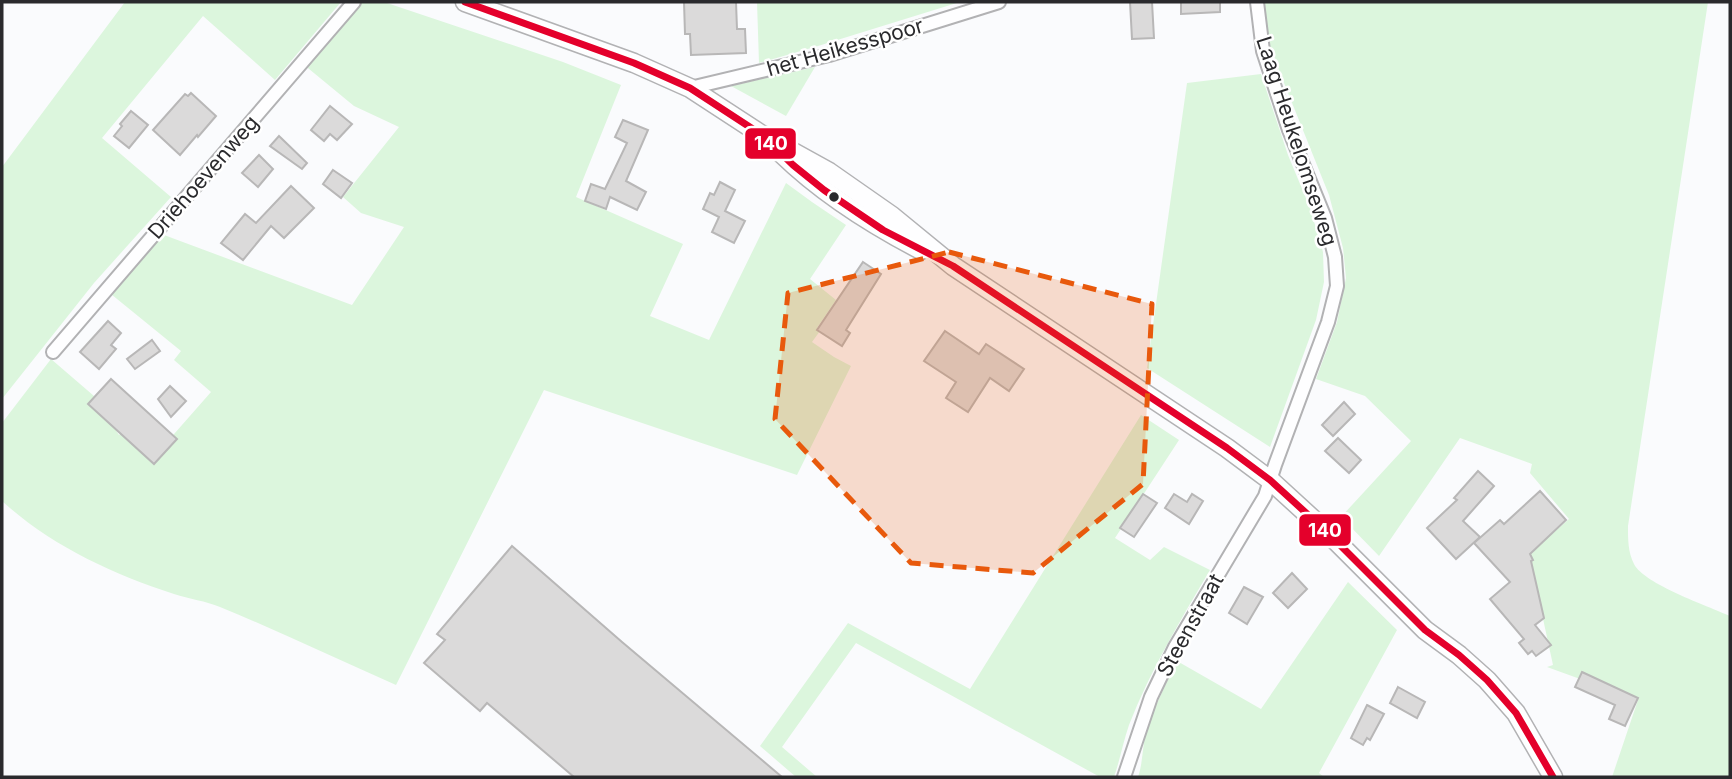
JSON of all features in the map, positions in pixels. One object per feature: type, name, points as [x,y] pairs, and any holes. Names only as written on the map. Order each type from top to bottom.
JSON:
[{"type":"street","name":"Driehoevenweg","points":[[53,352],[354,2]]},
{"type":"street","points":[[465,2],[635,63],[690,88],[762,135],[824,190],[883,230],[953,266],[1227,449],[1270,480],[1328,533],[1424,630],[1459,655],[1503,697],[1517,713],[1553,777]]},
{"type":"street","name":"het Heikesspoor","points":[[690,88],[829,55],[999,2]]},
{"type":"street","name":"Laag Heukelomseweg","points":[[1256,2],[1263,51],[1289,130],[1325,218],[1335,257],[1337,286],[1328,322],[1270,480]]},
{"type":"street","name":"Steenstraat","points":[[1124,777],[1151,697],[1175,647],[1265,496],[1270,480]]},
{"type":"highlighted area","points":[[949,252],[1152,304],[1143,484],[1033,573],[911,563],[775,419],[788,293]]},
{"type":"green space","points":[[125,2],[341,2],[275,80],[203,16],[102,138],[171,197],[94,283],[2,399],[2,167]]},
{"type":"green space","points":[[358,2],[384,2],[563,62],[621,85],[576,197],[683,244],[650,316],[709,340],[786,183],[846,225],[810,279],[836,300],[817,328],[820,331],[812,342],[851,366],[797,475],[544,390],[396,685],[220,607],[151,586],[105,567],[40,531],[2,501],[2,423],[51,359],[94,396],[119,435],[131,425],[160,450],[211,392],[174,360],[181,351],[106,290],[156,232],[352,305],[404,227],[361,213],[343,197],[399,127],[354,106],[303,64]]},
{"type":"green space","points":[[757,2],[960,2],[759,63]]},
{"type":"green space","points":[[1259,2],[1708,2],[1628,536],[1632,559],[1640,572],[1663,587],[1730,616],[1730,777],[1612,777],[1638,700],[1547,667],[1553,665],[1529,554],[1569,519],[1530,473],[1532,464],[1460,438],[1379,556],[1341,517],[1411,441],[1365,396],[1316,379],[1337,322],[1346,278],[1343,248],[1329,195],[1268,43]]},
{"type":"green space","points":[[815,67],[786,116],[731,86]]},
{"type":"green space","points":[[1261,74],[1288,155],[1310,208],[1323,252],[1324,282],[1316,320],[1270,447],[1147,368],[1187,83]]},
{"type":"green space","points":[[1141,415],[1179,440],[1115,538],[1150,560],[1164,547],[1210,570],[1147,684],[1129,725],[1114,777],[1100,777],[856,643],[782,747],[817,777],[796,777],[760,746],[848,623],[970,689]]},
{"type":"green space","points":[[1348,582],[1397,630],[1319,773],[1324,777],[1138,777],[1149,724],[1177,661],[1261,709]]},
{"type":"building","points":[[684,2],[736,2],[737,29],[745,29],[746,53],[691,55],[690,34],[685,34]]},
{"type":"building","points":[[1130,2],[1152,2],[1154,38],[1132,39]]},
{"type":"building","points":[[1181,2],[1220,2],[1220,12],[1181,14]]},
{"type":"building","points":[[191,93],[216,116],[180,155],[153,130],[185,94],[188,96]]},
{"type":"building","points":[[330,106],[352,124],[337,140],[330,134],[324,141],[311,130]]},
{"type":"building","points":[[131,111],[148,125],[129,148],[114,136]]},
{"type":"building","points":[[623,120],[648,130],[626,181],[646,192],[637,210],[610,197],[606,209],[585,201],[591,184],[605,189],[627,143],[615,137]]},
{"type":"building","points":[[279,136],[307,163],[302,169],[270,146]]},
{"type":"building","points":[[259,155],[273,169],[258,187],[242,173]]},
{"type":"building","points":[[333,170],[352,183],[341,198],[323,184]]},
{"type":"building","points":[[720,182],[735,190],[725,211],[745,221],[734,243],[712,232],[719,217],[703,209],[710,193],[714,195]]},
{"type":"building","points":[[291,186],[314,208],[284,238],[271,226],[243,260],[221,243],[245,214],[256,223]]},
{"type":"building","points":[[863,262],[881,274],[846,330],[850,333],[842,346],[817,330]]},
{"type":"building","points":[[108,321],[121,333],[111,345],[116,349],[99,369],[80,352]]},
{"type":"building","points":[[945,331],[979,354],[986,344],[1024,369],[1009,391],[990,378],[968,412],[946,398],[956,382],[924,361]]},
{"type":"building","points":[[152,340],[160,351],[135,369],[127,359]]},
{"type":"building","points":[[111,379],[177,439],[154,464],[88,404]]},
{"type":"building","points":[[170,386],[186,401],[171,417],[158,399]]},
{"type":"building","points":[[1344,402],[1355,414],[1333,436],[1322,425]]},
{"type":"building","points":[[1338,438],[1361,460],[1349,473],[1325,451]]},
{"type":"building","points":[[1478,471],[1494,486],[1463,521],[1480,537],[1456,559],[1427,528],[1457,500],[1454,498]]},
{"type":"building","points":[[1540,491],[1566,520],[1530,554],[1544,618],[1535,625],[1551,645],[1536,656],[1532,651],[1528,654],[1519,643],[1524,639],[1490,599],[1510,582],[1474,543],[1500,520],[1504,524]]},
{"type":"building","points":[[1143,494],[1157,503],[1134,537],[1120,528]]},
{"type":"building","points":[[1174,494],[1187,502],[1192,494],[1203,501],[1189,524],[1165,508]]},
{"type":"building","points":[[512,546],[782,777],[574,777],[487,703],[480,711],[424,663],[445,640],[437,634]]},
{"type":"building","points":[[1292,573],[1307,589],[1288,608],[1273,593]]},
{"type":"building","points":[[1244,587],[1263,597],[1247,624],[1229,613]]},
{"type":"building","points":[[1582,672],[1638,698],[1625,726],[1609,719],[1615,705],[1575,687]]},
{"type":"building","points":[[1398,687],[1425,702],[1417,718],[1390,703]]},
{"type":"building","points":[[1367,705],[1384,714],[1370,740],[1367,738],[1363,745],[1351,738]]},
{"type":"transit line","name":"140","points":[[465,2],[634,63],[690,88],[762,135],[824,190],[883,230],[953,266],[1227,448],[1270,480],[1328,533],[1425,630],[1487,680],[1516,713],[1553,777]]}]
